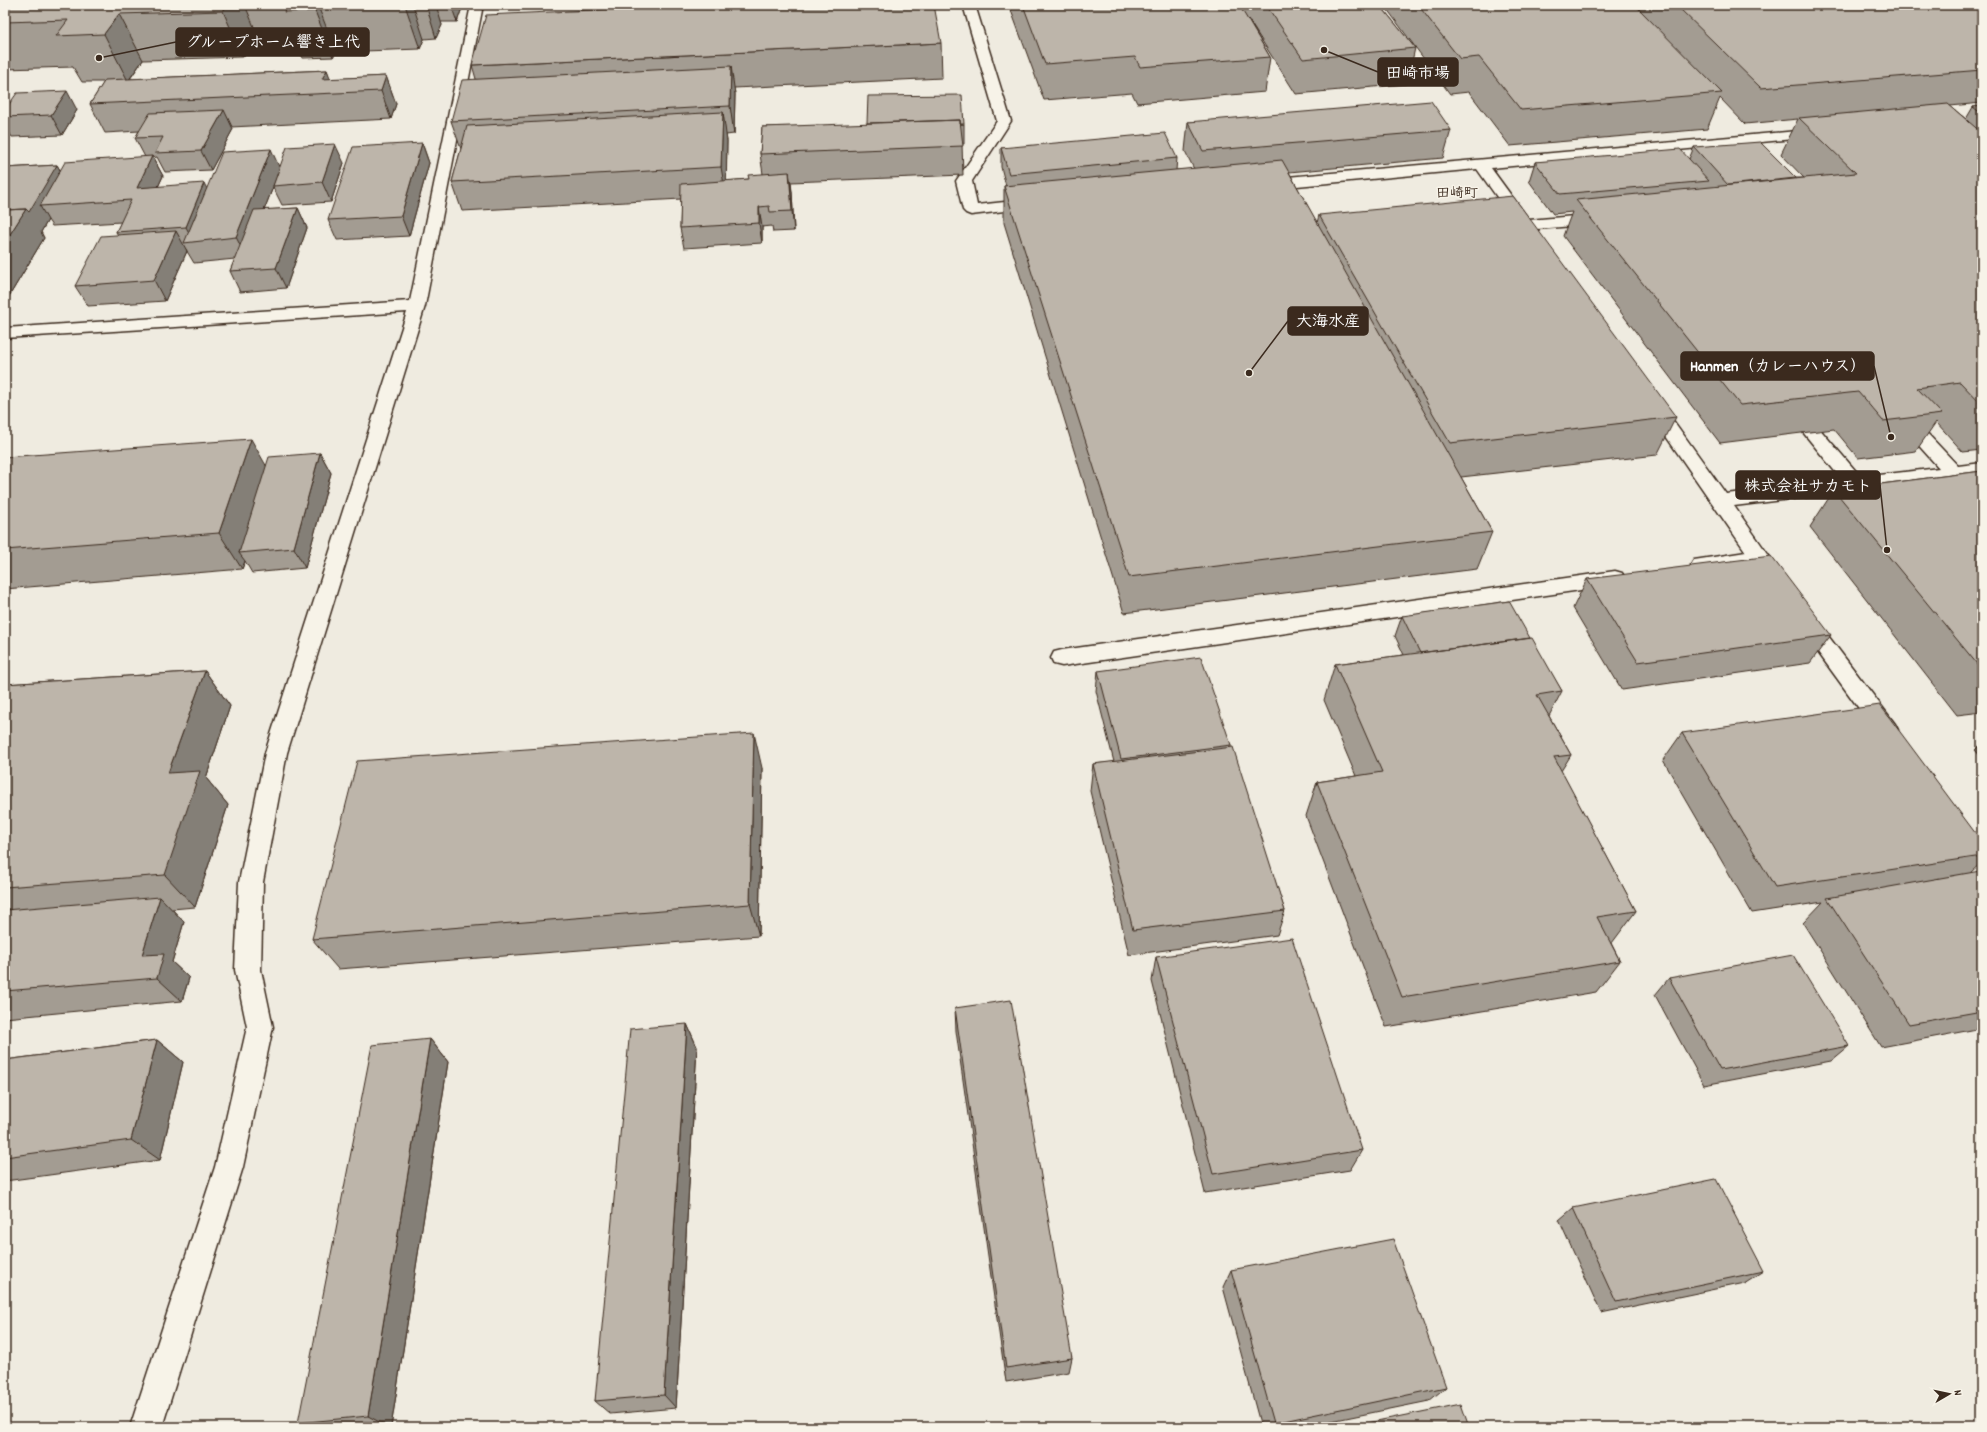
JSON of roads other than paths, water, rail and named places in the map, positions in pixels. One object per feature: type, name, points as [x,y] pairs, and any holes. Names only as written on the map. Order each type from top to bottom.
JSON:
[{"type":"street","points":[[146,1427],[229,1167],[260,1027],[248,970],[251,882],[276,753],[417,306],[477,5]]},
{"type":"street","points":[[969,5],[1004,121],[964,181],[971,210],[1050,203]]},
{"type":"street","points":[[1246,185],[1482,164],[1663,154],[1743,140],[1831,132]]},
{"type":"street","points":[[1743,140],[1754,151]]},
{"type":"street","points":[[1482,164],[1529,232],[1610,217]]},
{"type":"street","points":[[5,333],[417,306]]},
{"type":"street","points":[[1644,392],[1722,501],[1759,557],[1901,749]]},
{"type":"street","points":[[1783,396],[1856,484]]},
{"type":"street","points":[[1892,405],[1953,472]]},
{"type":"street","points":[[1722,501],[1982,469]]},
{"type":"street","points":[[1680,568],[1759,557]]},
{"type":"street","points":[[1062,658],[1634,575]]},
{"type":"place","name":"田崎市場","points":[[1324,50]]},
{"type":"place","name":"グループホーム響き上代","points":[[99,58]]},
{"type":"place","name":"大海水産","points":[[1249,373]]},
{"type":"place","name":"Hanmen（カレーハウス）","points":[[1891,437]]},
{"type":"place","name":"株式会社サカモト","points":[[1887,550]]},
{"type":"district","name":"田崎町","points":[[1457,194]]}]
